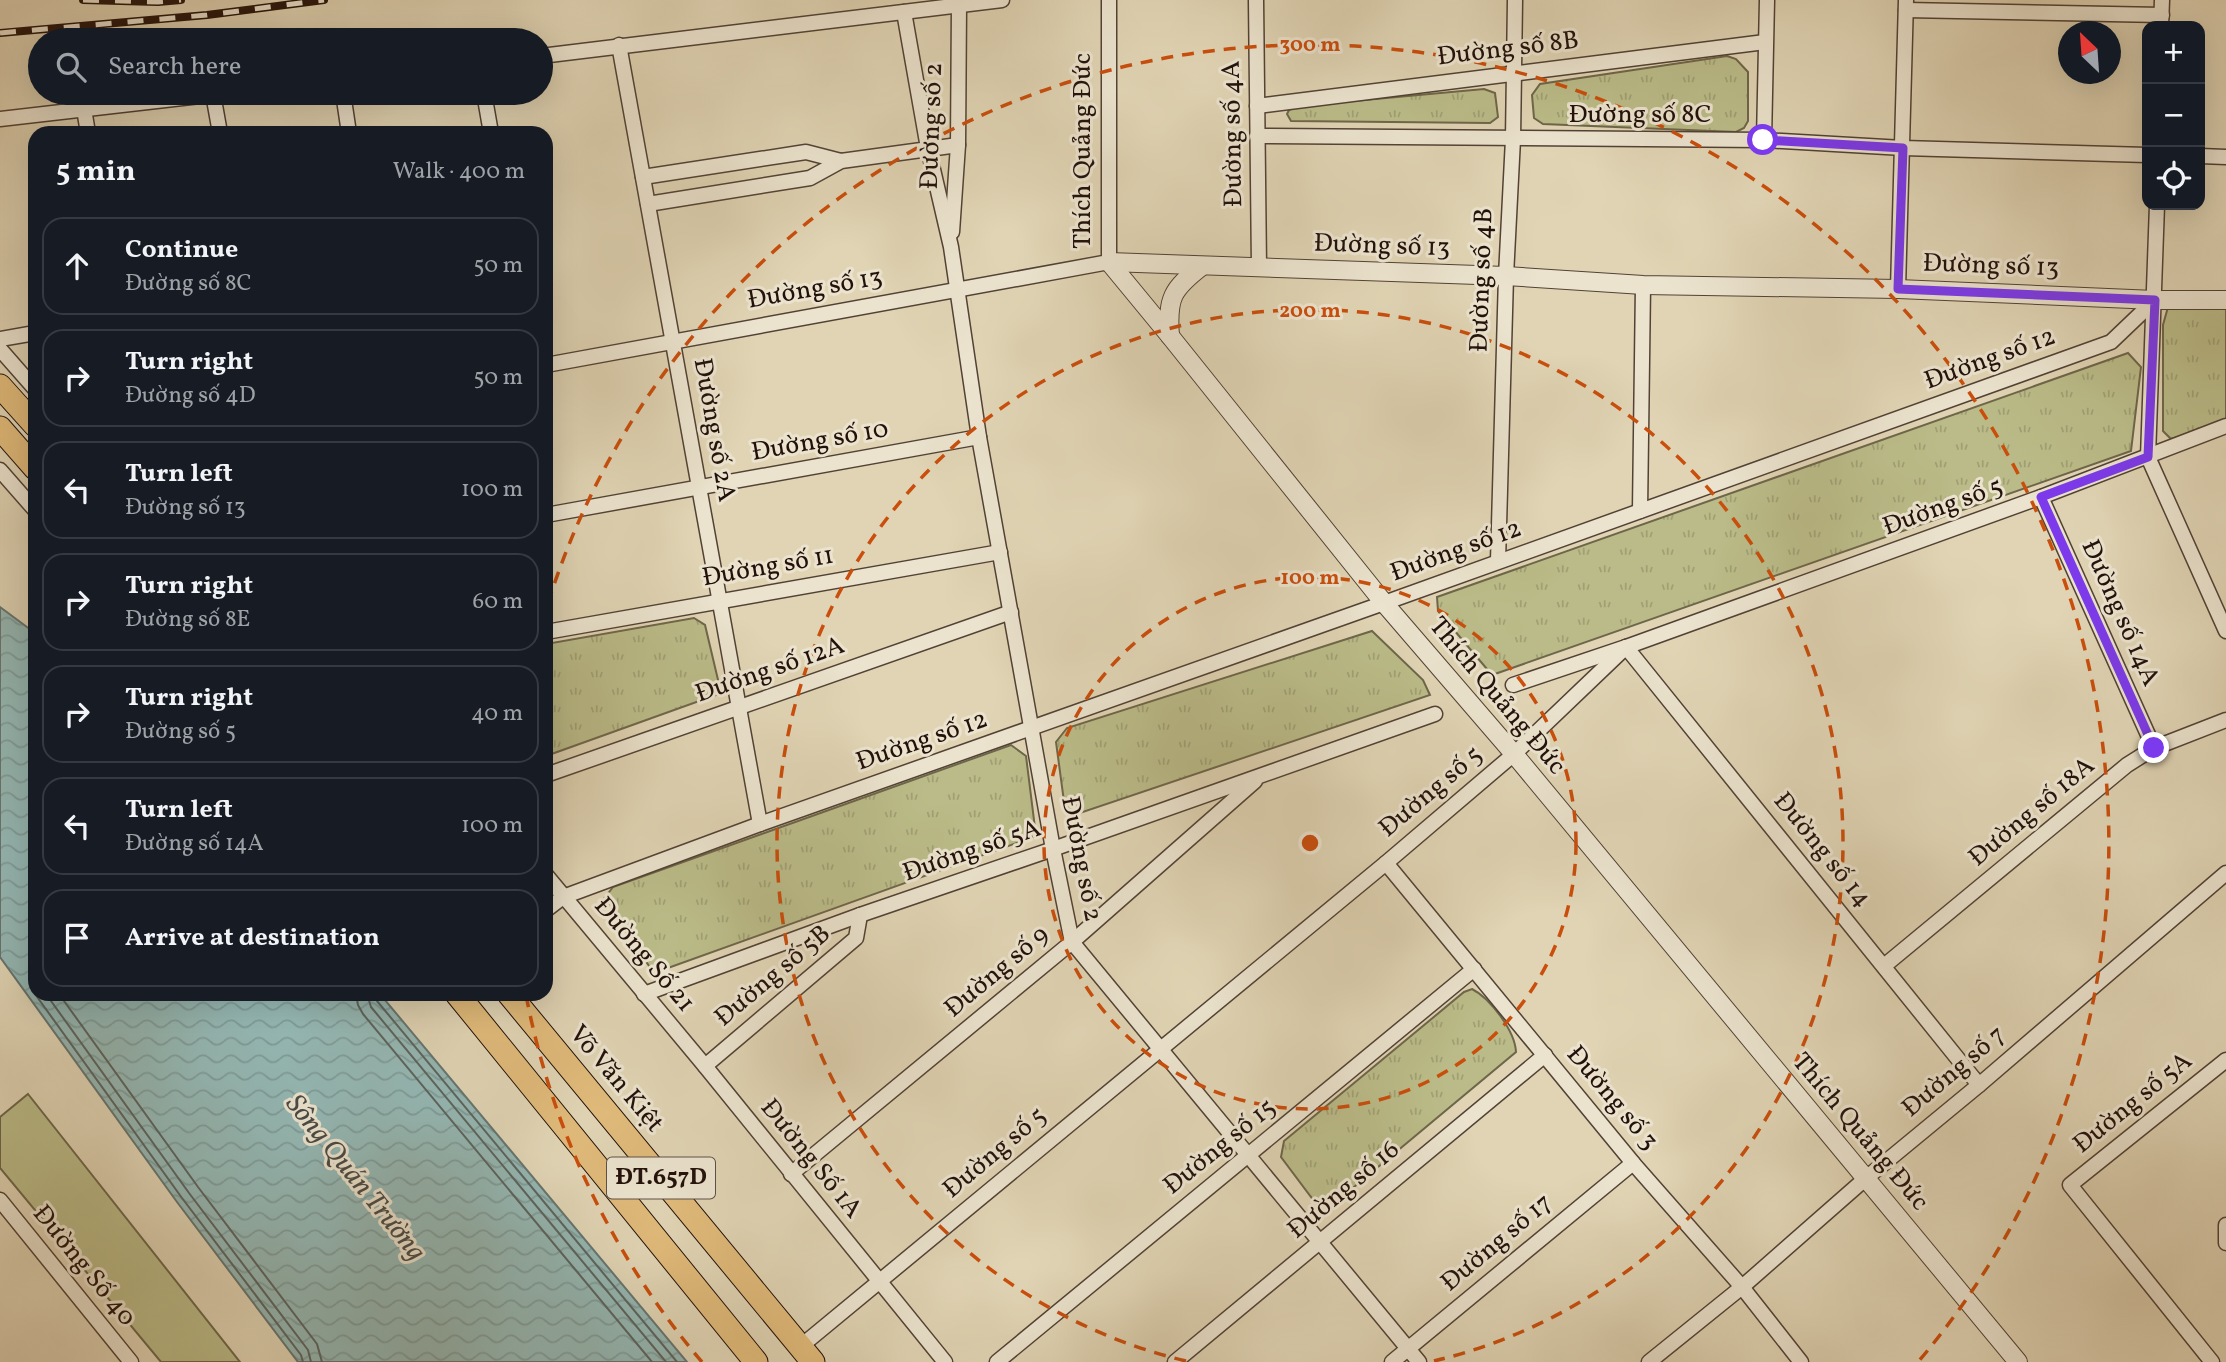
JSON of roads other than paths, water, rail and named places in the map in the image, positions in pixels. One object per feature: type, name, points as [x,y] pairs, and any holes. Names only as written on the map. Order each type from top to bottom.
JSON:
[{"type":"main road","points":[[0,386],[28,417]]},
{"type":"main road","points":[[0,428],[28,460]]},
{"type":"main road","name":"ĐT.657D","points":[[463,1001],[757,1362]]},
{"type":"main road","name":"Võ Văn Kiệt","points":[[515,1001],[807,1354]]},
{"type":"street","points":[[553,54],[1002,0]]},
{"type":"street","name":"Thích Quảng Đức","points":[[1109,0],[1109,262],[1384,603],[1514,754],[2018,1362]]},
{"type":"street","name":"Đường số 4A","points":[[1256,0],[1259,268]]},
{"type":"street","name":"Đường số 4B","points":[[1498,561],[1506,276],[1513,139],[1515,0]]},
{"type":"street","points":[[1763,140],[1767,0]]},
{"type":"street","points":[[1898,289],[1906,5],[2162,21],[2162,0]]},
{"type":"street","name":"Đường số 2","points":[[951,247],[958,145],[959,5]]},
{"type":"street","name":"Đường số 2","points":[[904,12],[928,148],[951,247],[979,437],[1072,942],[1419,1362]]},
{"type":"street","name":"Đường số 8B","points":[[1257,106],[1765,42]]},
{"type":"street","name":"Đường số 2A","points":[[620,45],[760,824]]},
{"type":"street","points":[[0,119],[118,105]]},
{"type":"street","points":[[220,105],[220,126]]},
{"type":"street","points":[[344,105],[348,126]]},
{"type":"street","points":[[486,105],[490,126]]},
{"type":"street","points":[[84,109],[87,126]]},
{"type":"street","name":"Đường số 8C","points":[[1257,136],[1763,140],[1903,148],[2142,155]]},
{"type":"street","points":[[648,204],[810,178],[841,161],[958,145]]},
{"type":"street","points":[[643,177],[806,152],[841,161]]},
{"type":"street","points":[[2205,156],[2226,157]]},
{"type":"street","points":[[2157,210],[2148,457],[2226,631]]},
{"type":"street","name":"Đường số 13","points":[[553,364],[1109,262],[1506,276],[1643,285],[1898,289],[2155,300],[2226,300]]},
{"type":"street","points":[[1170,336],[1168,309],[1174,293],[1183,280],[1202,266]]},
{"type":"street","points":[[1640,511],[1643,285]]},
{"type":"street","name":"Đường số 12","points":[[553,905],[563,897],[760,824],[2111,342],[2155,300]]},
{"type":"street","points":[[0,339],[28,334]]},
{"type":"street","points":[[0,349],[28,381]]},
{"type":"street","name":"Đường số 5","points":[[807,1354],[878,1282],[1386,863],[1514,754],[1626,647],[2041,497],[2226,426]]},
{"type":"street","name":"Đường số 10","points":[[553,514],[979,437]]},
{"type":"street","points":[[0,470],[28,502]]},
{"type":"street","points":[[0,490],[22,496]]},
{"type":"street","name":"Đường số 14A","points":[[2041,497],[2154,748]]},
{"type":"street","name":"Đường số 11","points":[[553,631],[1000,552]]},
{"type":"street","name":"Đường số 12A","points":[[553,773],[1011,612]]},
{"type":"street","points":[[1513,685],[1626,647]]},
{"type":"street","name":"Đường số 14","points":[[1626,647],[1979,1085]]},
{"type":"street","name":"Đường số 5A","points":[[645,994],[860,915],[1435,714]]},
{"type":"street","name":"Đường số 18A","points":[[1884,966],[2127,765],[2154,748],[2226,720]]},
{"type":"street","name":"Đường số 9","points":[[791,1174],[1072,942],[1262,774]]},
{"type":"street","name":"Đường số 3","points":[[1386,863],[1633,1163],[1742,1287],[1801,1362]]},
{"type":"street","name":"Đường số 7","points":[[1649,1362],[1742,1287],[1865,1179],[2226,873]]},
{"type":"street","name":"Đường Số 21","points":[[553,884],[705,1066]]},
{"type":"street","name":"Đường số 5B","points":[[705,1066],[856,938],[860,915]]},
{"type":"street","name":"Đường số 15","points":[[997,1362],[1474,969]]},
{"type":"street","name":"Đường số 16","points":[[1175,1362],[1545,1055]]},
{"type":"street","name":"Đường số 5A","points":[[2212,1362],[2070,1185],[2226,1059]]},
{"type":"street","name":"Đường Số 1A","points":[[705,1066],[878,1282]]},
{"type":"street","name":"Đường số 17","points":[[1392,1362],[1633,1163]]},
{"type":"street","name":"Đường Số 40","points":[[0,1200],[131,1362]]},
{"type":"street","points":[[2226,1224],[2226,1243]]},
{"type":"street","points":[[878,1282],[945,1362]]},
{"type":"water","points":[[0,607],[28,628],[28,996],[0,957]]},
{"type":"water","name":"Sông Quán Trường","points":[[32,1001],[386,1001],[687,1362],[298,1362],[177,1202]]},
{"type":"railway","points":[[83,0],[181,0]]},
{"type":"railway","points":[[58,28],[207,15],[324,0]]},
{"type":"railway","points":[[0,33],[28,31]]}]
